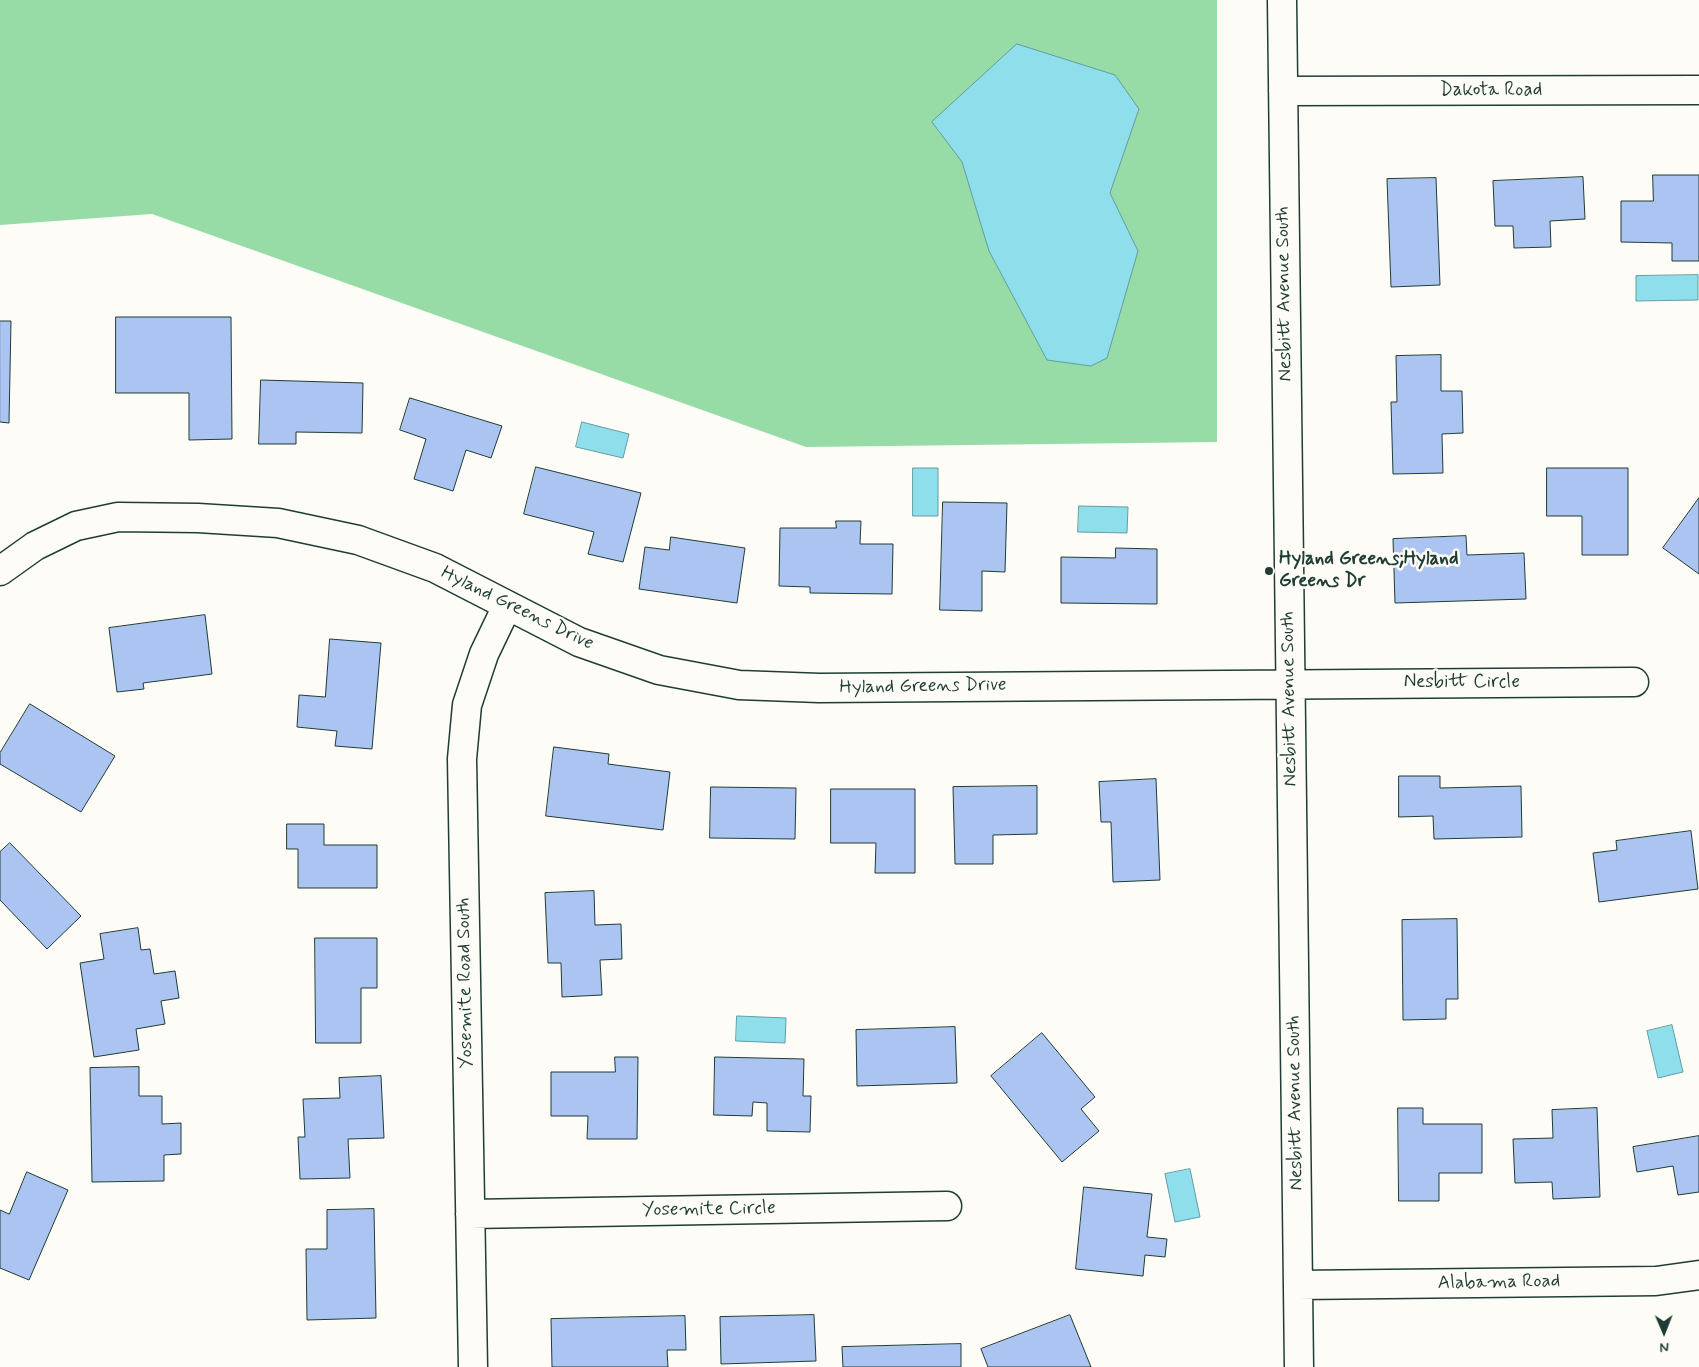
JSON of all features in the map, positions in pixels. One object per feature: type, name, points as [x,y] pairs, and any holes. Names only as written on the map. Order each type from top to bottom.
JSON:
[{"type":"street","name":"Nesbitt Avenue South","points":[[1282,0],[1300,1367]]},
{"type":"street","name":"Dakota Road","points":[[1283,91],[1699,90]]},
{"type":"street","name":"Hyland Greens Drive","points":[[0,571],[35,546],[76,526],[118,517],[198,518],[269,522],[358,540],[435,568],[579,642],[659,670],[740,685],[820,688],[1290,684]]},
{"type":"street","name":"Yosemite Road South","points":[[473,1367],[462,759],[467,705],[484,654],[507,606]]},
{"type":"street","name":"Nesbitt Circle","points":[[1290,684],[1634,682]]},
{"type":"street","name":"Yosemite Circle","points":[[470,1214],[947,1206]]},
{"type":"street","name":"Alabama Road","points":[[1298,1285],[1656,1281],[1699,1275]]},
{"type":"green space","points":[[0,0],[1217,0],[1217,442],[806,447],[152,214],[0,225]]},
{"type":"water","points":[[1017,44],[1115,75],[1139,109],[1110,193],[1138,251],[1107,358],[1091,366],[1047,360],[989,251],[962,162],[932,122]]},
{"type":"water","points":[[1698,275],[1698,300],[1636,301],[1636,276]]},
{"type":"water","points":[[582,422],[629,434],[623,458],[576,447]]},
{"type":"water","points":[[913,468],[938,468],[938,516],[913,516]]},
{"type":"water","points":[[1079,506],[1128,507],[1127,533],[1078,532]]},
{"type":"water","points":[[737,1016],[786,1018],[785,1043],[736,1041]]},
{"type":"water","points":[[1672,1025],[1683,1072],[1658,1078],[1647,1031]]},
{"type":"water","points":[[1190,1169],[1200,1217],[1175,1222],[1165,1174]]},
{"type":"building","points":[[1653,175],[1699,175],[1699,261],[1672,261],[1672,243],[1621,242],[1621,201],[1653,201]]},
{"type":"building","points":[[1583,177],[1585,219],[1550,221],[1551,247],[1514,248],[1513,226],[1495,226],[1493,181]]},
{"type":"building","points":[[1436,178],[1440,285],[1391,287],[1387,179]]},
{"type":"building","points":[[116,317],[231,317],[232,439],[189,440],[189,393],[116,393]]},
{"type":"building","points":[[0,321],[11,321],[9,423],[0,422]]},
{"type":"building","points":[[1441,355],[1441,391],[1462,391],[1463,433],[1442,434],[1443,473],[1393,474],[1391,402],[1397,402],[1396,356]]},
{"type":"building","points":[[261,380],[363,383],[362,433],[296,432],[296,444],[259,444]]},
{"type":"building","points":[[410,398],[502,426],[491,458],[466,450],[453,491],[414,479],[426,439],[400,430]]},
{"type":"building","points":[[536,467],[641,493],[623,562],[588,554],[594,532],[524,514]]},
{"type":"building","points":[[1547,468],[1628,468],[1628,555],[1582,555],[1582,516],[1547,516]]},
{"type":"building","points":[[1699,498],[1699,574],[1663,548]]},
{"type":"building","points":[[943,502],[1007,503],[1005,572],[982,571],[982,611],[940,610]]},
{"type":"building","points":[[836,521],[861,521],[860,544],[893,544],[892,594],[810,593],[810,587],[779,586],[780,528],[836,528]]},
{"type":"building","points":[[1466,536],[1467,555],[1524,553],[1526,599],[1395,603],[1393,539]]},
{"type":"building","points":[[671,537],[745,548],[737,603],[639,589],[645,547],[669,550]]},
{"type":"building","points":[[1116,548],[1157,549],[1157,604],[1061,603],[1061,557],[1115,558]]},
{"type":"building","points":[[205,615],[212,674],[143,683],[144,689],[117,692],[109,628]]},
{"type":"building","points":[[330,639],[381,643],[372,749],[335,746],[337,731],[297,727],[299,695],[325,697]]},
{"type":"building","points":[[30,704],[115,756],[81,812],[0,764],[0,753]]},
{"type":"building","points":[[554,747],[609,754],[608,764],[670,772],[663,830],[546,816]]},
{"type":"building","points":[[1399,776],[1440,776],[1440,788],[1521,786],[1522,837],[1434,839],[1433,816],[1399,817]]},
{"type":"building","points":[[1156,779],[1160,880],[1113,882],[1111,822],[1101,822],[1099,782]]},
{"type":"building","points":[[1037,786],[1037,834],[993,835],[993,864],[955,864],[953,787]]},
{"type":"building","points":[[711,787],[796,788],[795,839],[710,838]]},
{"type":"building","points":[[831,789],[915,789],[915,873],[875,873],[876,843],[831,843]]},
{"type":"building","points":[[287,824],[324,824],[324,845],[377,845],[377,888],[298,888],[298,849],[287,849]]},
{"type":"building","points":[[1691,831],[1698,889],[1599,902],[1593,853],[1617,850],[1616,841]]},
{"type":"building","points":[[10,843],[81,916],[47,949],[0,900],[0,852]]},
{"type":"building","points":[[594,891],[595,925],[621,924],[622,959],[600,960],[602,995],[562,997],[561,963],[548,963],[545,893]]},
{"type":"building","points":[[1457,919],[1458,999],[1446,999],[1446,1019],[1403,1020],[1402,920]]},
{"type":"building","points":[[138,928],[141,950],[150,949],[154,974],[175,971],[179,998],[161,1001],[165,1024],[136,1029],[139,1050],[94,1057],[80,963],[104,959],[100,934]]},
{"type":"building","points":[[315,938],[377,938],[377,988],[361,988],[361,1043],[316,1043]]},
{"type":"building","points":[[955,1027],[957,1083],[857,1086],[856,1030]]},
{"type":"building","points":[[1042,1033],[1095,1097],[1081,1109],[1099,1131],[1062,1162],[991,1076]]},
{"type":"building","points":[[615,1057],[638,1057],[637,1139],[587,1139],[588,1116],[551,1116],[551,1072],[615,1072]]},
{"type":"building","points":[[715,1057],[804,1059],[803,1096],[811,1096],[810,1132],[767,1131],[767,1103],[753,1102],[752,1116],[714,1115]]},
{"type":"building","points":[[139,1067],[139,1096],[162,1096],[162,1124],[181,1123],[181,1154],[164,1155],[164,1181],[92,1182],[90,1068]]},
{"type":"building","points":[[381,1076],[384,1138],[348,1139],[350,1178],[300,1179],[298,1137],[305,1137],[303,1099],[340,1098],[339,1078]]},
{"type":"building","points":[[1398,1108],[1423,1108],[1423,1124],[1482,1124],[1482,1173],[1439,1173],[1439,1201],[1399,1201]]},
{"type":"building","points":[[1597,1108],[1600,1197],[1553,1199],[1552,1182],[1515,1183],[1513,1139],[1553,1138],[1552,1110]]},
{"type":"building","points":[[1699,1136],[1699,1192],[1678,1195],[1673,1166],[1637,1172],[1633,1147]]},
{"type":"building","points":[[27,1172],[68,1190],[29,1280],[0,1268],[0,1210],[9,1214]]},
{"type":"building","points":[[1084,1187],[1152,1194],[1147,1237],[1167,1239],[1165,1257],[1145,1255],[1143,1276],[1076,1269]]},
{"type":"building","points":[[374,1209],[376,1318],[307,1320],[306,1249],[327,1249],[327,1210]]},
{"type":"building","points":[[814,1315],[816,1361],[721,1364],[720,1317]]},
{"type":"building","points":[[1070,1315],[1091,1367],[988,1367],[981,1349]]},
{"type":"building","points":[[685,1316],[686,1350],[667,1350],[668,1367],[552,1367],[551,1319]]},
{"type":"building","points":[[961,1344],[961,1367],[843,1367],[842,1347]]},
{"type":"place","name":"Hyland Greens;Hyland Greens Dr","points":[[1269,571]]}]
